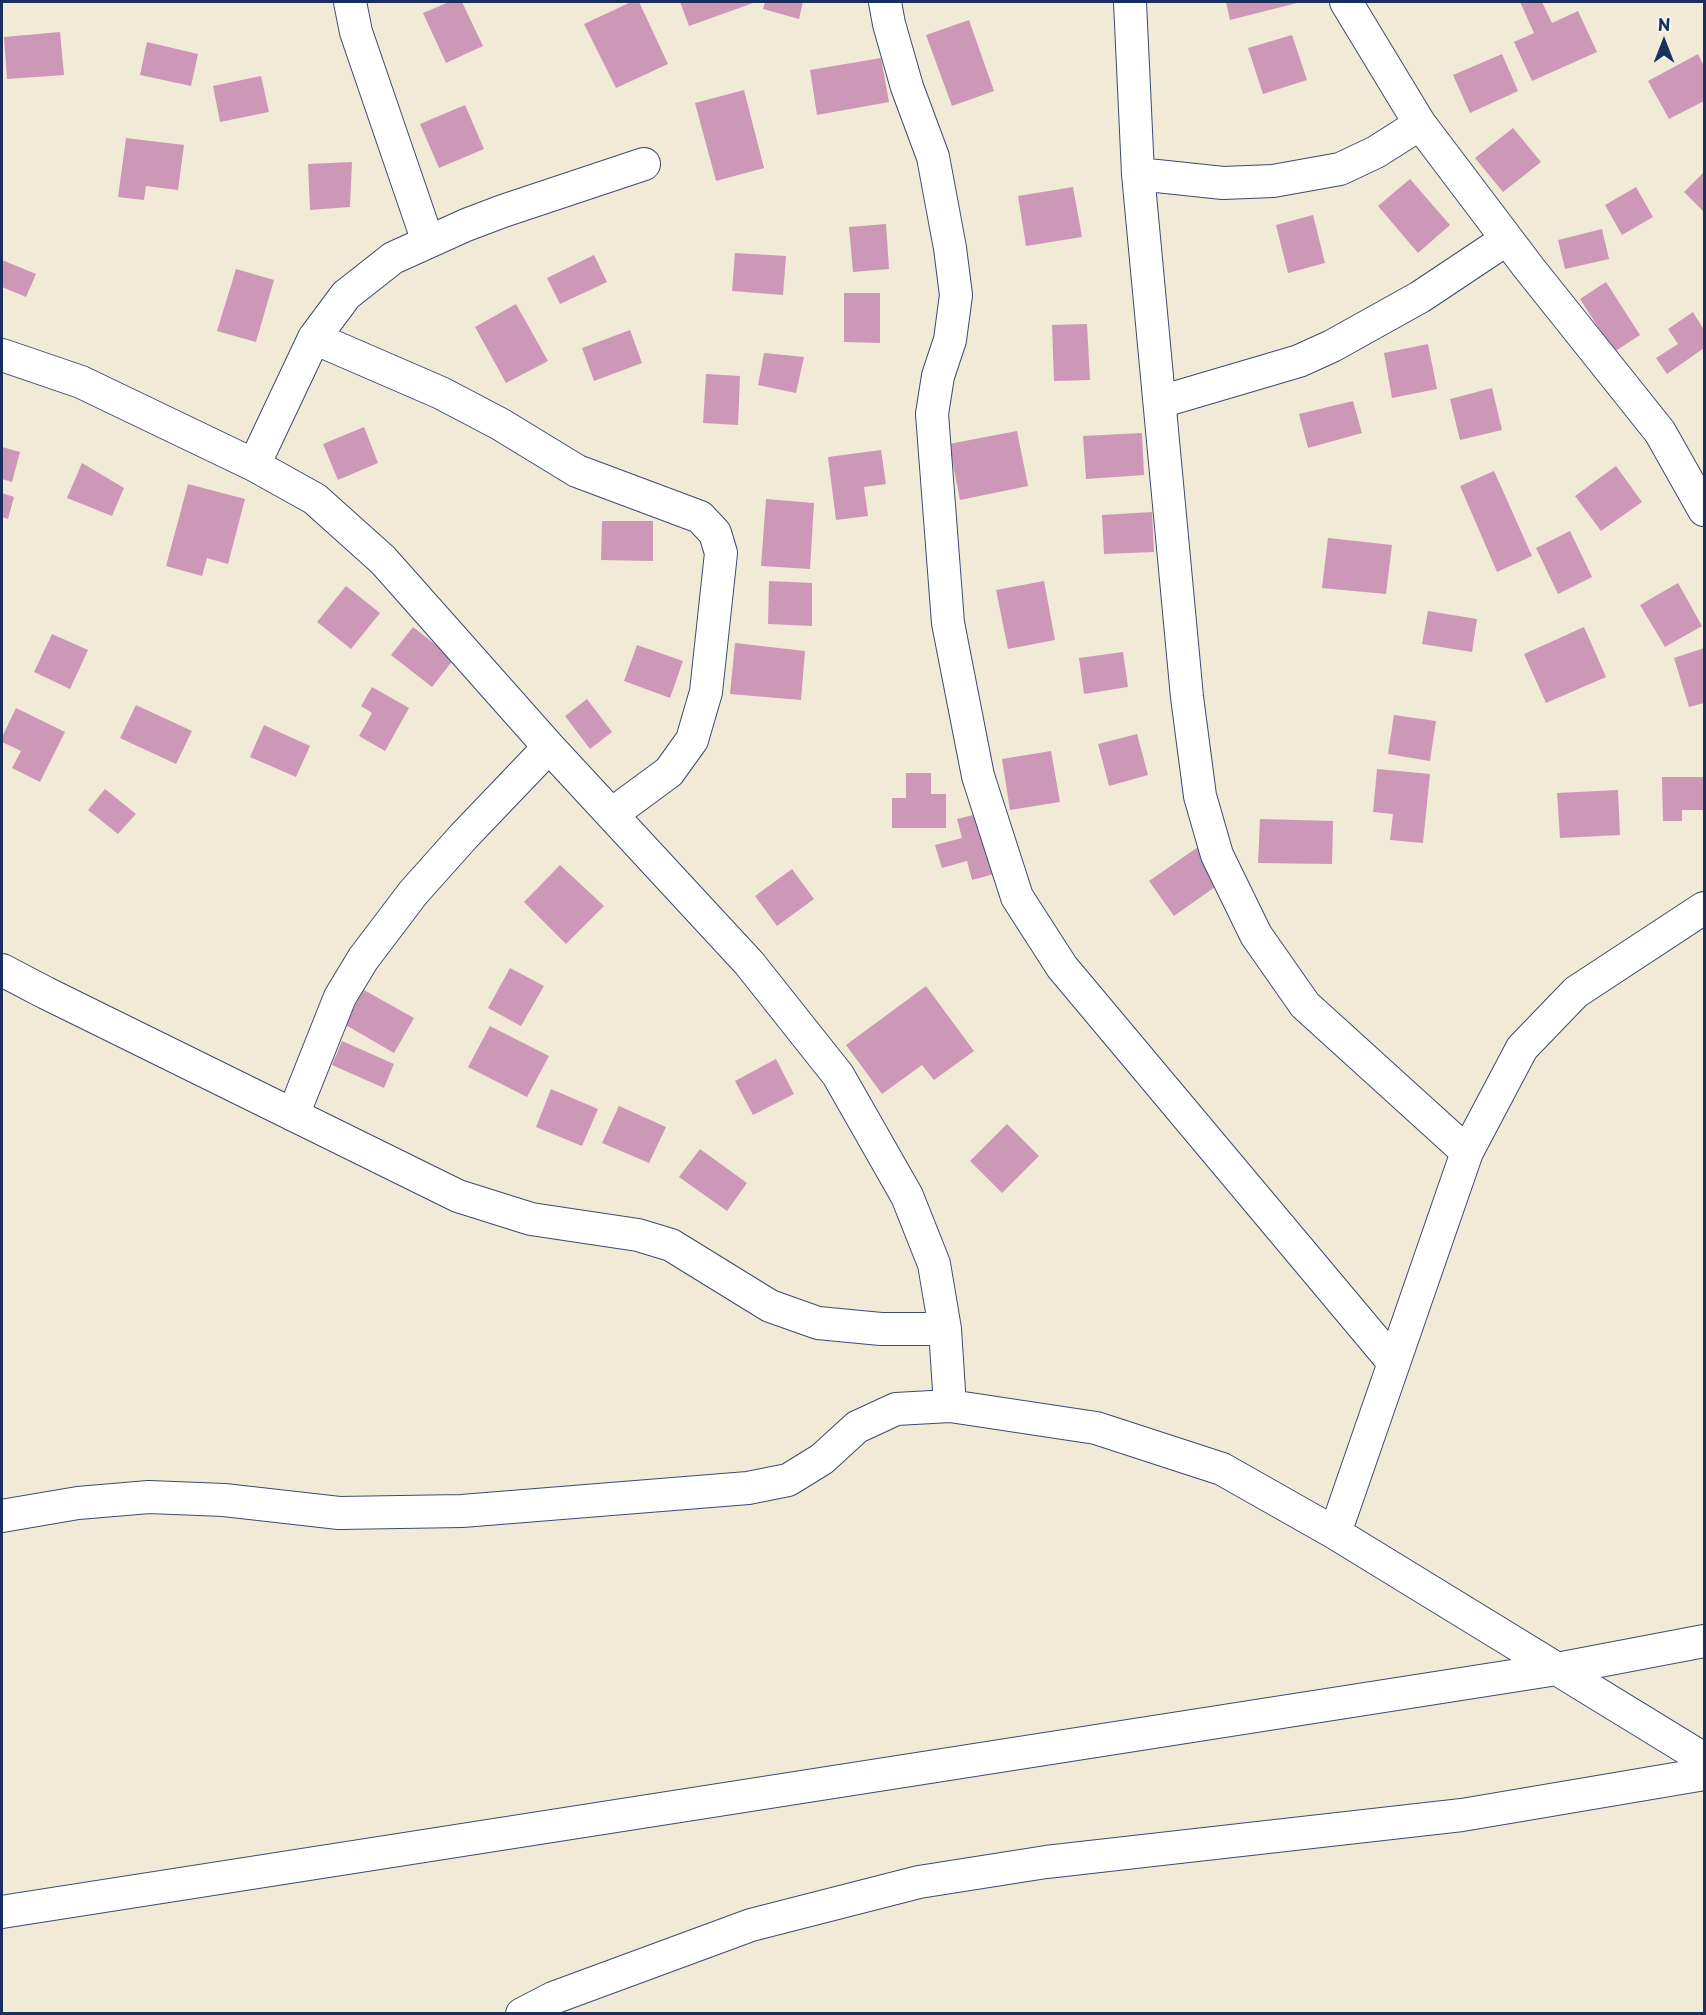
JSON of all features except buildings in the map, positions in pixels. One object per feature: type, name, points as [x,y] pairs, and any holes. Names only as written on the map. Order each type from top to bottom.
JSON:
[{"type":"street","points":[[350,2],[356,32],[428,242]]},
{"type":"street","points":[[885,2],[907,87],[933,157],[950,248],[956,295],[950,340],[938,376],[932,414],[948,623],[978,776],[1017,897],[1062,967],[1394,1363]]},
{"type":"street","points":[[1130,2],[1138,174],[1187,697],[1200,796],[1217,855],[1256,935],[1305,1005],[1467,1152]]},
{"type":"street","points":[[1346,2],[1420,123],[1507,239],[1660,432],[1704,510]]},
{"type":"street","points":[[1138,174],[1223,183],[1284,179],[1340,169],[1376,152],[1420,123]]},
{"type":"street","points":[[254,465],[314,338],[346,295],[393,258],[503,211],[644,164]]},
{"type":"street","points":[[1160,402],[1299,361],[1332,346],[1420,297],[1507,239]]},
{"type":"street","points":[[314,338],[441,393],[500,424],[577,471],[700,517],[715,532],[721,553],[706,692],[692,740],[669,772],[612,814]]},
{"type":"street","points":[[2,355],[81,382],[254,465],[315,499],[383,560],[549,747],[749,963],[838,1075],[907,1196],[934,1264],[945,1329],[950,1406]]},
{"type":"street","points":[[293,1115],[340,997],[363,958],[413,893],[549,747]]},
{"type":"street","points":[[1335,1533],[1467,1152],[1522,1047],[1576,992],[1704,908]]},
{"type":"street","points":[[2,970],[458,1196],[531,1219],[638,1235],[671,1245],[770,1306],[818,1323],[881,1329],[945,1329]]},
{"type":"street","points":[[2,1516],[78,1503],[149,1497],[224,1500],[339,1513],[361,1513],[462,1511],[748,1488],[788,1480],[822,1459],[857,1427],[896,1409],[950,1406],[1096,1428],[1222,1469],[1335,1533],[1704,1759]]},
{"type":"street","points":[[2,1912],[1557,1668],[1704,1641]]},
{"type":"street","points":[[522,2013],[553,1998],[751,1925],[919,1882],[1046,1862],[1462,1815],[1704,1774]]}]
